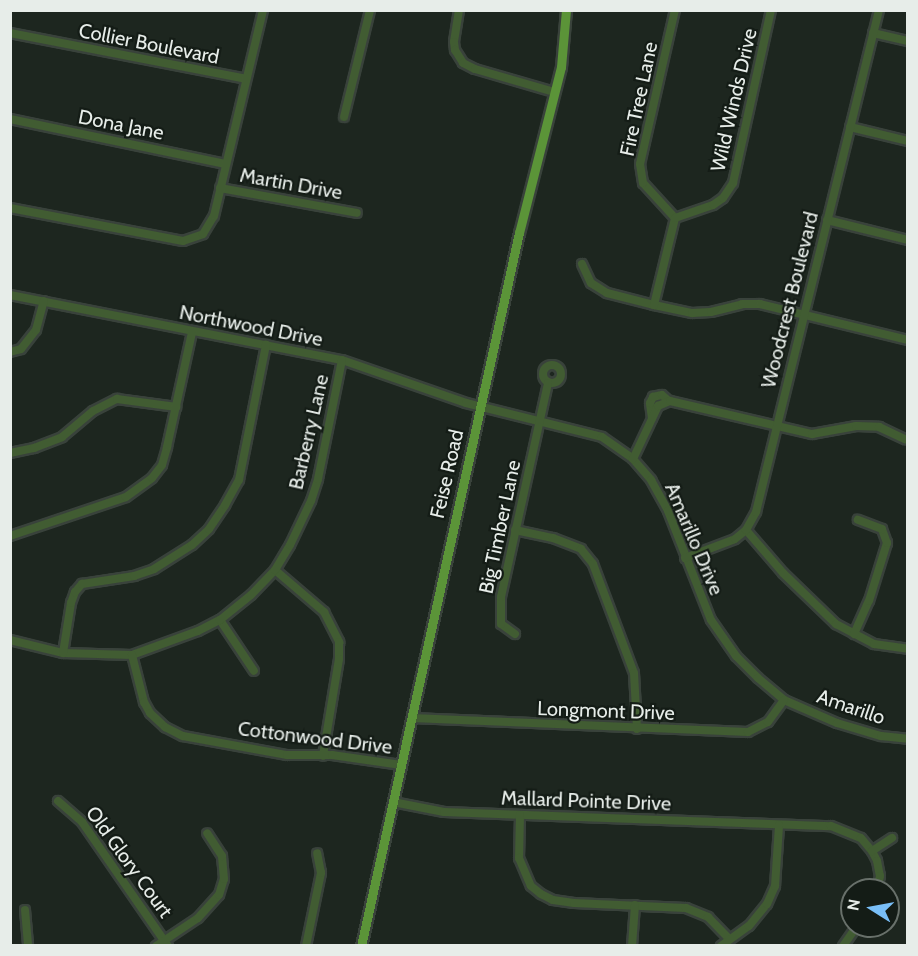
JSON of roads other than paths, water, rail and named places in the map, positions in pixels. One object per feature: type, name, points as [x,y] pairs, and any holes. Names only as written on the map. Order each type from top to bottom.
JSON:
[{"type":"main road","name":"Feise Road","points":[[361,945],[519,233],[554,92],[564,42],[566,10]]},
{"type":"street","points":[[10,208],[183,241],[197,237],[206,230],[214,216],[263,10]]},
{"type":"street","points":[[344,117],[370,10]]},
{"type":"street","points":[[459,10],[454,42],[455,50],[464,63],[475,69],[554,92]]},
{"type":"street","name":"Fire Tree Lane","points":[[675,10],[640,165],[643,183],[660,206],[675,218]]},
{"type":"street","name":"Wild Winds Drive","points":[[675,218],[713,205],[723,198],[732,183],[771,10]]},
{"type":"street","name":"Woodcrest Boulevard","points":[[746,530],[756,512],[879,10]]},
{"type":"street","name":"Collier Boulevard","points":[[10,33],[246,79]]},
{"type":"street","points":[[873,33],[908,41]]},
{"type":"street","name":"Dona Jane","points":[[10,119],[225,164]]},
{"type":"street","points":[[850,127],[908,141]]},
{"type":"street","name":"Martin Drive","points":[[220,188],[265,194],[357,213]]},
{"type":"street","points":[[654,305],[675,218]]},
{"type":"street","points":[[827,220],[908,240]]},
{"type":"street","points":[[582,264],[591,283],[607,293],[654,305],[692,313],[711,312],[742,304],[760,304],[908,340]]},
{"type":"street","name":"Northwood Drive","points":[[10,295],[342,360],[481,406]]},
{"type":"street","points":[[10,352],[21,349],[36,330],[44,302]]},
{"type":"street","points":[[10,536],[135,493],[162,465],[192,332]]},
{"type":"street","points":[[63,653],[71,603],[75,592],[82,584],[134,576],[164,563],[192,545],[209,528],[225,505],[239,480],[266,345]]},
{"type":"street","name":"Barberry Lane","points":[[10,640],[63,653],[132,655],[176,641],[220,620],[251,595],[275,570],[311,501],[342,360]]},
{"type":"street","name":"Big Timber Lane","points":[[515,634],[505,628],[500,619],[501,597],[548,383]]},
{"type":"street","points":[[10,453],[34,448],[62,437],[93,411],[117,399],[176,407]]},
{"type":"street","points":[[633,459],[652,418],[662,402],[669,401],[812,434],[856,426],[879,427],[905,439]]},
{"type":"street","name":"Amarillo Drive","points":[[481,406],[602,437],[633,459],[651,480],[668,511],[711,620],[736,656],[784,700]]},
{"type":"street","points":[[854,634],[869,601],[887,543],[882,529],[858,520]]},
{"type":"street","points":[[515,530],[553,538],[581,549],[593,564],[634,673],[637,729]]},
{"type":"street","points":[[685,558],[724,544],[746,530],[816,607],[854,634],[874,644],[908,649]]},
{"type":"street","points":[[275,570],[324,612],[339,642],[339,659],[323,756]]},
{"type":"street","points":[[220,620],[254,672]]},
{"type":"street","name":"Cottonwood Drive","points":[[132,655],[144,702],[150,713],[165,727],[183,736],[287,755],[372,760],[401,765]]},
{"type":"street","name":"Longmont Drive","points":[[412,718],[748,732],[768,722],[784,700]]},
{"type":"street","name":"Amarillo","points":[[784,700],[860,731],[908,738]]},
{"type":"street","name":"Old Glory Court","points":[[58,801],[82,822],[167,943]]},
{"type":"street","name":"Mallard Pointe Drive","points":[[393,802],[444,812],[824,826],[847,831],[861,838],[872,851]]},
{"type":"street","points":[[520,815],[519,858],[531,886],[554,900],[686,908],[708,917],[729,939]]},
{"type":"street","points":[[721,945],[759,916],[775,886],[779,825]]},
{"type":"street","points":[[156,945],[167,943],[198,918],[219,896],[224,879],[222,856],[207,833]]},
{"type":"street","points":[[880,878],[878,861],[872,851],[892,838]]},
{"type":"street","points":[[306,945],[321,873],[316,853]]},
{"type":"street","points":[[632,945],[635,905]]},
{"type":"street","points":[[25,910],[28,945]]}]
